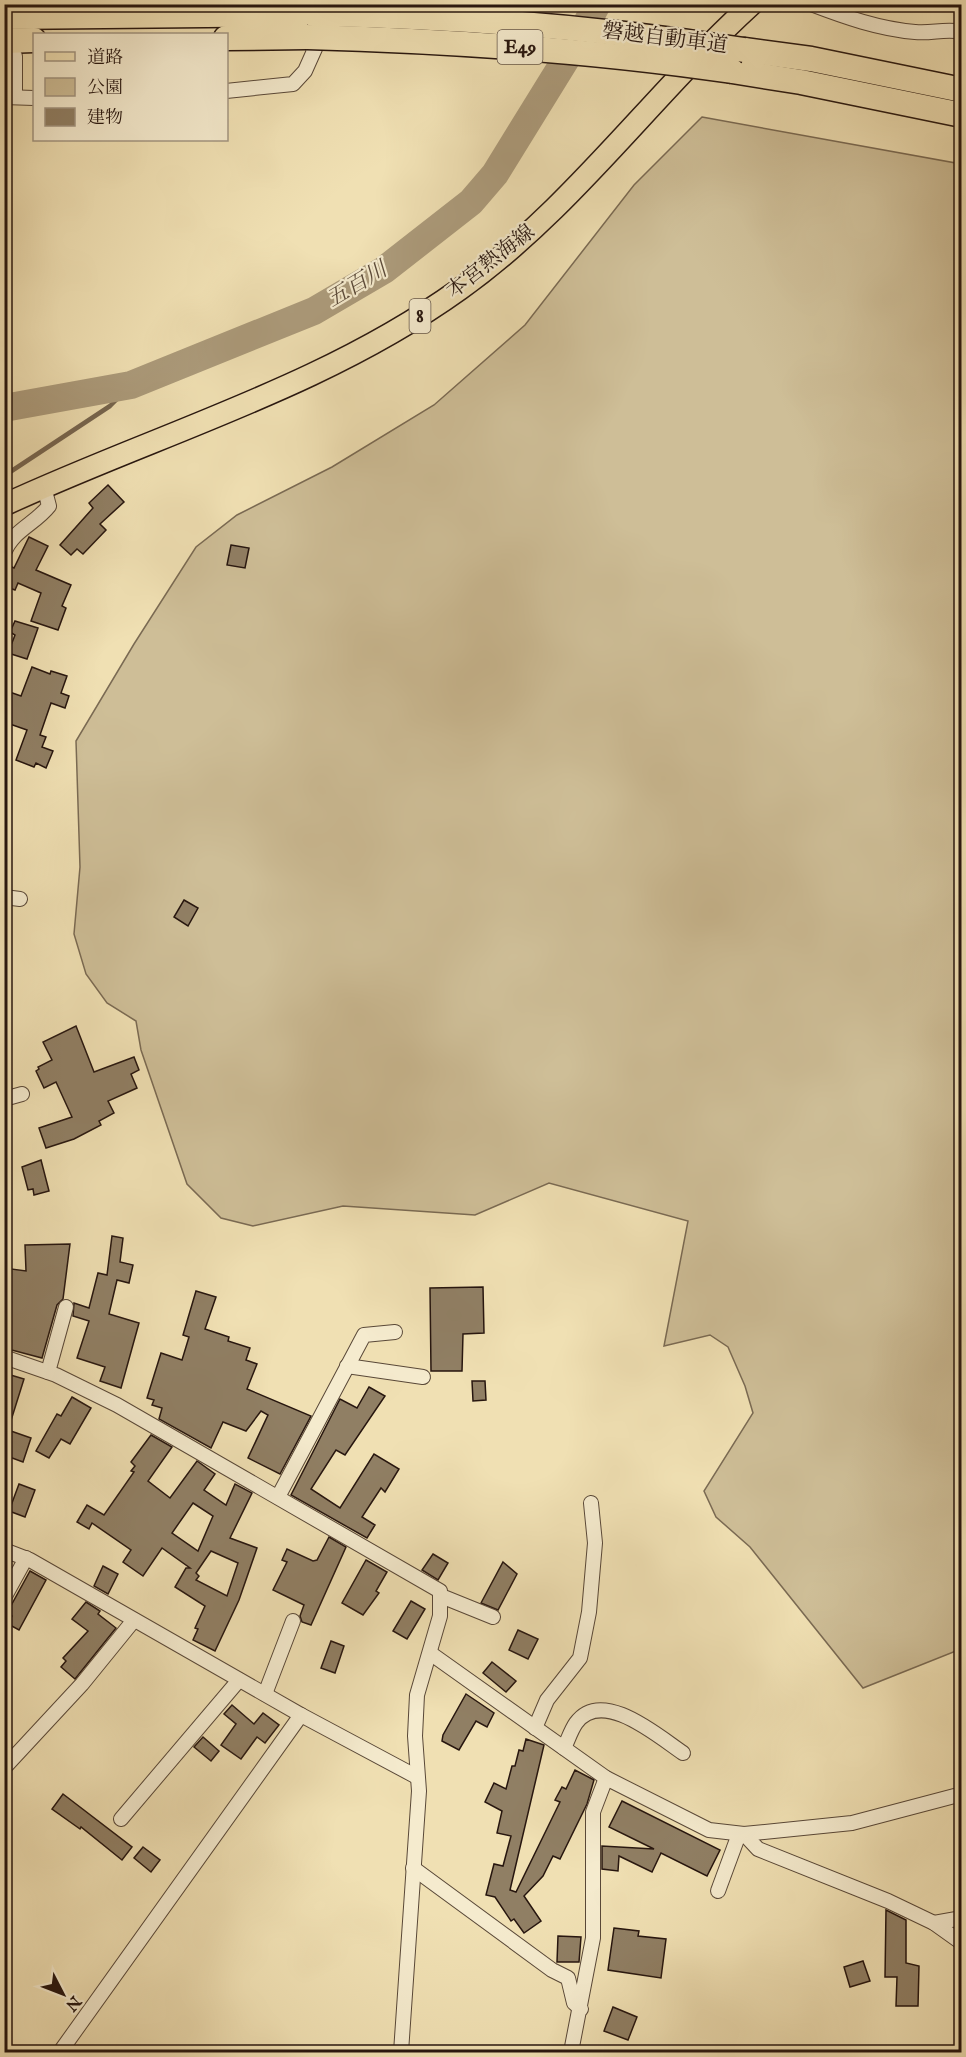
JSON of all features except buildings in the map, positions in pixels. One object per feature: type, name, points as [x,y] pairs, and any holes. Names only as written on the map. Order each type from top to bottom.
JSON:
[{"type":"highway","name":"磐越自動車道","points":[[4,17],[318,18],[408,15],[546,25],[648,35],[811,59],[962,90]]},
{"type":"highway","name":"磐越自動車道","points":[[228,38],[318,18],[415,40],[544,48],[642,58],[732,71],[801,82],[962,115]]},
{"type":"highway","points":[[10,49],[33,40]]},
{"type":"main road","name":"本宮熱海線","points":[[4,506],[44,487],[312,376],[409,322],[460,289],[533,230],[564,201],[668,87],[752,4]]},
{"type":"street","points":[[811,4],[874,26],[917,33],[951,29],[962,32]]},
{"type":"street","points":[[228,91],[294,84],[305,71],[318,18]]},
{"type":"street","points":[[10,49],[10,96],[33,98]]},
{"type":"street","points":[[4,553],[15,534],[43,514],[49,506],[44,487]]},
{"type":"street","points":[[4,897],[20,899]]},
{"type":"street","points":[[4,1099],[22,1094]]},
{"type":"street","points":[[48,1372],[66,1307]]},
{"type":"street","points":[[278,1497],[364,1335],[395,1332]]},
{"type":"street","points":[[4,1358],[48,1372],[117,1405],[435,1587],[441,1596],[493,1617]]},
{"type":"street","points":[[347,1366],[423,1377]]},
{"type":"street","points":[[535,1728],[547,1700],[580,1658],[589,1612],[595,1543],[591,1503]]},
{"type":"street","points":[[4,1550],[26,1558],[301,1715],[417,1777]]},
{"type":"street","points":[[4,1598],[26,1558]]},
{"type":"street","points":[[401,2052],[419,1791],[417,1695],[419,1680],[430,1653],[441,1596]]},
{"type":"street","points":[[4,1768],[82,1684],[134,1620]]},
{"type":"street","points":[[265,1694],[293,1621]]},
{"type":"street","points":[[430,1653],[606,1778],[709,1830],[742,1834],[852,1823],[962,1794]]},
{"type":"street","points":[[121,1819],[239,1680]]},
{"type":"street","points":[[564,1748],[577,1722],[585,1714],[605,1710],[631,1719],[684,1753]]},
{"type":"street","points":[[60,2052],[301,1715]]},
{"type":"street","points":[[571,2052],[593,1938],[593,1812],[606,1778]]},
{"type":"street","points":[[718,1891],[742,1834]]},
{"type":"street","points":[[742,1834],[758,1849],[934,1923],[962,1943]]},
{"type":"street","points":[[413,1868],[552,1970],[568,1978],[574,2003],[581,2009]]},
{"type":"street","points":[[934,1923],[962,1918]]},
{"type":"green space","points":[[702,117],[961,164],[961,1649],[863,1688],[750,1547],[716,1517],[704,1491],[753,1413],[745,1386],[728,1347],[710,1335],[664,1346],[688,1221],[549,1183],[475,1215],[343,1206],[253,1226],[221,1218],[187,1184],[141,1050],[136,1021],[107,1003],[86,974],[74,934],[80,867],[76,741],[196,547],[237,515],[332,467],[434,405],[525,325],[634,185]]},
{"type":"waterway","name":"五百川","points":[[4,408],[131,385],[314,311],[384,270],[471,202],[495,174],[579,38],[597,4]]},
{"type":"waterway","points":[[4,476],[110,406],[131,385]]}]
